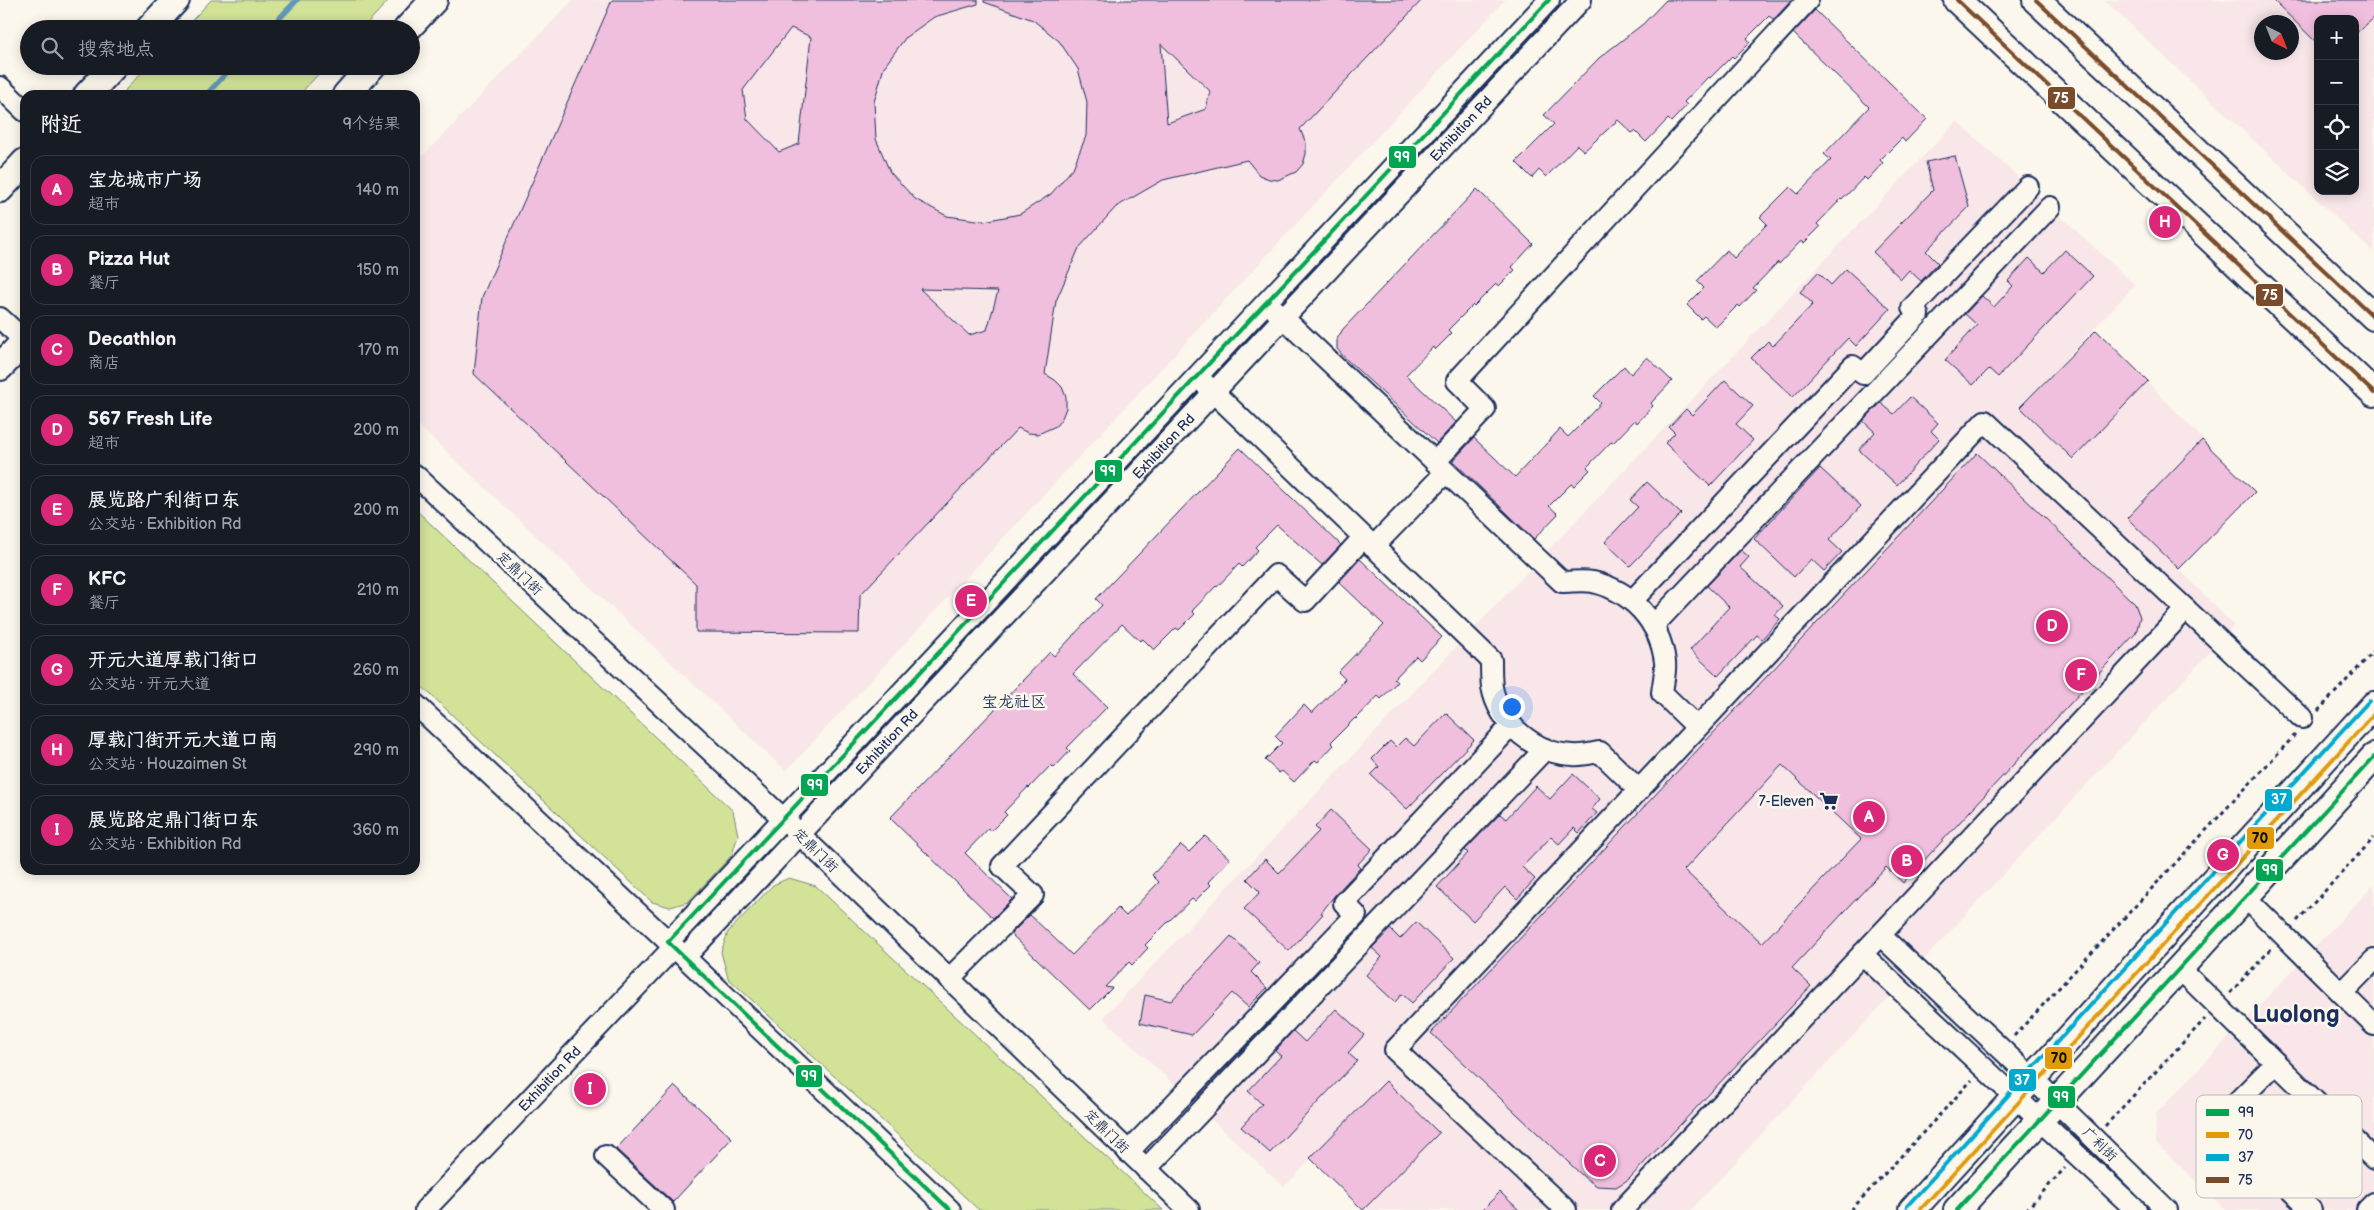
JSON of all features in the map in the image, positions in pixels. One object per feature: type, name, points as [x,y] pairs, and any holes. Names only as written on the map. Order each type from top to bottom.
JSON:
[{"type":"main road","points":[[157,20],[176,0]]},
{"type":"main road","points":[[415,20],[434,0]]},
{"type":"main road","points":[[1957,0],[2374,393]]},
{"type":"main road","points":[[2036,0],[2374,316]]},
{"type":"main road","points":[[92,90],[106,75]]},
{"type":"main road","points":[[350,90],[364,75]]},
{"type":"main road","points":[[0,189],[20,167]]},
{"type":"main road","points":[[0,367],[20,346]]},
{"type":"main road","points":[[1912,1210],[2374,705]]},
{"type":"main road","points":[[1957,1210],[2374,757]]},
{"type":"street","name":"Exhibition Rd","points":[[676,949],[783,819],[1550,0]]},
{"type":"street","name":"Exhibition Rd","points":[[425,1210],[676,949],[800,835],[1581,0]]},
{"type":"street","points":[[949,979],[1033,895],[1002,866],[1276,575],[1305,601],[1368,542],[1440,467],[1485,409],[1457,381],[1808,0]]},
{"type":"street","points":[[0,87],[20,106]]},
{"type":"street","points":[[1632,601],[1853,366],[1863,374],[1918,315],[1912,308],[2028,187]]},
{"type":"street","points":[[1653,626],[2050,207]]},
{"type":"street","points":[[1268,302],[1562,582],[1592,582],[1620,591],[1643,609],[1659,634],[1665,663],[1662,692],[1698,727]]},
{"type":"street","points":[[0,318],[20,336]]},
{"type":"street","points":[[1197,376],[1491,660],[1492,688],[1503,714],[1521,735],[1545,749],[1573,755],[1600,752],[1639,790]]},
{"type":"street","points":[[1566,1210],[1395,1050],[1984,421],[2305,722]]},
{"type":"street","name":"定鼎门街","points":[[420,480],[800,835],[1189,1210]]},
{"type":"street","points":[[1622,1210],[2186,610]]},
{"type":"street","points":[[420,709],[950,1210]]},
{"type":"street","points":[[1128,1152],[1356,915],[1344,903],[1512,725]]},
{"type":"street","points":[[1146,1169],[1545,749]]},
{"type":"street","points":[[2245,897],[2374,1025]]},
{"type":"street","points":[[1880,935],[2001,1049],[2024,1087]]},
{"type":"street","points":[[1862,954],[1984,1067],[2024,1087]]},
{"type":"street","points":[[2342,993],[2374,960]]},
{"type":"street","points":[[2179,968],[2309,1095]]},
{"type":"street","points":[[2244,1095],[2276,1063]]},
{"type":"street","name":"广利街","points":[[2024,1087],[2048,1110],[2094,1138],[2167,1210]]},
{"type":"street","name":"广利街","points":[[2048,1110],[2077,1156],[2136,1210]]},
{"type":"street","points":[[2362,1147],[2374,1159]]},
{"type":"street","points":[[606,1156],[664,1210]]},
{"type":"street","points":[[2299,1198],[2311,1210]]},
{"type":"street","points":[[2367,1210],[2374,1203]]},
{"type":"path","points":[[2001,1049],[2305,722],[2374,651]]},
{"type":"path","points":[[2094,1138],[2374,838]]},
{"type":"path","points":[[1851,1210],[1984,1067]]},
{"type":"path","points":[[2026,1210],[2077,1156]]},
{"type":"shaded area","points":[[573,0],[1505,0],[786,771],[420,427],[420,159]]},
{"type":"shaded area","points":[[2104,0],[2374,0],[2374,253]]},
{"type":"shaded area","points":[[1957,121],[2135,285],[2054,371],[2096,330],[2255,492],[2179,569],[2234,626],[1691,1210],[1364,1210],[1311,1159],[1284,1187],[1103,1018]]},
{"type":"shaded area","points":[[2374,885],[2374,1210],[2226,1210],[2213,1198],[2362,1198],[2362,1095],[2196,1095],[2196,1181],[2155,1142],[2156,1114]]},
{"type":"green space","points":[[211,0],[389,0],[370,20],[192,20]]},
{"type":"green space","points":[[139,75],[318,75],[304,90],[126,89]]},
{"type":"green space","points":[[420,514],[733,811],[738,835],[732,855],[688,902],[670,907],[652,902],[420,685]]},
{"type":"green space","points":[[789,878],[816,886],[1163,1210],[979,1210],[728,978],[721,952],[728,932],[773,885]]},
{"type":"building","points":[[612,0],[978,0],[978,4],[934,17],[906,37],[884,67],[874,102],[876,139],[890,172],[915,199],[947,216],[984,221],[1020,214],[1051,194],[1073,168],[1086,136],[1087,102],[1078,69],[1059,41],[1033,20],[984,2],[984,0],[1422,0],[1300,129],[1306,143],[1306,154],[1303,164],[1296,172],[1278,180],[1269,179],[1259,175],[1247,160],[1163,180],[1116,207],[1079,248],[1056,301],[1045,374],[1062,387],[1066,397],[1066,408],[1062,418],[1056,426],[1038,434],[1028,433],[1018,428],[860,595],[859,633],[696,632],[696,584],[474,374],[482,297]],"holes":[[[791,28],[811,37],[799,144],[779,152],[747,119],[743,90]],[[1161,44],[1210,91],[1206,109],[1167,123]],[[920,289],[998,291],[987,330],[969,335]]]},
{"type":"building","points":[[1666,0],[1792,0],[1776,17],[1773,19],[1769,16],[1747,38],[1750,42],[1734,58],[1732,56],[1710,78],[1708,77],[1684,102],[1687,105],[1671,122],[1668,119],[1646,142],[1635,131],[1632,133],[1618,120],[1584,151],[1577,145],[1546,177],[1539,170],[1532,178],[1516,162],[1554,124],[1544,115],[1599,58],[1643,24]]},
{"type":"building","points":[[2273,0],[2374,0],[2374,18],[2359,31],[2359,15],[2314,15],[2314,40],[2299,25],[2299,15],[2288,15]]},
{"type":"building","points":[[1815,10],[1927,119],[1905,142],[1902,138],[1880,160],[1883,163],[1867,180],[1864,177],[1841,199],[1817,224],[1820,227],[1804,243],[1801,241],[1779,264],[1778,262],[1753,288],[1756,290],[1740,307],[1738,305],[1716,327],[1704,316],[1701,319],[1687,305],[1704,288],[1697,281],[1727,250],[1734,258],[1767,224],[1760,217],[1790,187],[1798,194],[1831,160],[1824,154],[1869,107],[1793,33]]},
{"type":"building","points":[[1955,156],[1969,207],[1926,251],[1938,263],[1921,281],[1909,270],[1901,279],[1873,252],[1933,190],[1926,162]]},
{"type":"building","points":[[1477,189],[1533,244],[1512,267],[1515,270],[1499,286],[1496,284],[1473,305],[1448,330],[1452,333],[1435,350],[1433,347],[1406,375],[1456,422],[1437,443],[1345,358],[1337,349],[1337,339],[1343,329]]},
{"type":"building","points":[[2065,250],[2093,276],[1998,377],[1989,369],[1973,385],[1945,360],[1977,325],[1965,314],[1982,296],[1994,307],[2013,286],[2008,281],[2029,258],[2044,272]]},
{"type":"building","points":[[1846,269],[1890,309],[1856,346],[1848,338],[1793,397],[1751,358],[1768,341],[1773,346],[1813,304],[1800,292],[1818,272],[1831,285]]},
{"type":"building","points":[[2096,330],[2148,381],[2073,459],[2020,407]]},
{"type":"building","points":[[1647,357],[1672,381],[1651,403],[1653,406],[1637,423],[1635,420],[1613,443],[1611,442],[1587,467],[1590,470],[1574,486],[1571,484],[1549,506],[1558,514],[1534,539],[1453,461],[1474,438],[1515,477],[1560,429],[1568,437],[1584,421],[1601,403],[1594,396],[1624,366],[1631,374]]},
{"type":"building","points":[[1725,380],[1753,406],[1736,424],[1753,440],[1710,486],[1665,443],[1675,433],[1669,427],[1686,409],[1692,415]]},
{"type":"building","points":[[1910,397],[1938,423],[1931,431],[1939,439],[1897,485],[1859,450],[1875,432],[1863,421],[1881,403],[1894,414]]},
{"type":"building","points":[[2202,440],[2255,492],[2179,569],[2127,518]]},
{"type":"building","points":[[1240,448],[1341,545],[1322,565],[1277,525],[1255,547],[1258,550],[1242,567],[1239,564],[1192,611],[1195,614],[1179,630],[1176,628],[1154,650],[1143,639],[1140,641],[1122,624],[1073,674],[1107,707],[1067,748],[1070,751],[1054,768],[1051,765],[1004,812],[1007,815],[991,831],[988,829],[965,853],[1012,899],[993,918],[890,818],[1050,652],[1054,656],[1102,605],[1096,599]]},
{"type":"building","points":[[1977,453],[2135,604],[2140,617],[2136,633],[1903,883],[1886,867],[1792,968],[1811,986],[1629,1179],[1616,1187],[1597,1186],[1585,1178],[1431,1033]],"holes":[[[1782,765],[1861,839],[1762,943],[1684,870]]]},
{"type":"building","points":[[1820,468],[1861,506],[1829,540],[1842,552],[1824,571],[1811,559],[1794,577],[1754,539]]},
{"type":"building","points":[[1647,482],[1681,514],[1630,566],[1605,542],[1638,507],[1630,500]]},
{"type":"building","points":[[1741,550],[1749,557],[1740,567],[1783,606],[1775,615],[1780,619],[1762,639],[1757,635],[1718,676],[1690,650],[1729,607],[1707,586]]},
{"type":"building","points":[[1360,559],[1442,637],[1420,660],[1416,656],[1394,679],[1397,682],[1381,699],[1378,696],[1331,742],[1334,745],[1318,762],[1315,760],[1294,782],[1282,771],[1279,773],[1265,760],[1282,743],[1275,736],[1304,705],[1312,713],[1345,679],[1338,672],[1384,625],[1339,582]]},
{"type":"building","points":[[1446,713],[1474,740],[1407,809],[1371,775],[1379,767],[1372,759],[1390,741],[1396,747],[1405,738],[1414,746]]},
{"type":"building","points":[[1573,774],[1600,799],[1592,809],[1597,813],[1579,833],[1574,828],[1559,844],[1551,837],[1522,867],[1535,879],[1517,899],[1505,887],[1473,921],[1437,887],[1468,853],[1465,850],[1500,814],[1506,819],[1536,786],[1550,799]]},
{"type":"building","points":[[1331,810],[1372,849],[1357,865],[1360,868],[1335,895],[1321,913],[1323,914],[1289,951],[1244,909],[1260,892],[1247,879],[1265,859],[1279,873],[1319,831],[1315,827]]},
{"type":"building","points":[[1205,836],[1230,859],[1208,882],[1211,885],[1195,901],[1192,899],[1169,921],[1145,945],[1148,948],[1132,965],[1129,962],[1105,987],[1112,988],[1090,1010],[1011,934],[1030,915],[1072,955],[1118,908],[1126,916],[1159,882],[1152,875],[1181,845],[1189,852]]},
{"type":"building","points":[[1416,922],[1454,958],[1412,1003],[1402,994],[1395,1002],[1366,975],[1382,957],[1372,948],[1390,929],[1400,939]]},
{"type":"building","points":[[1231,936],[1259,963],[1251,972],[1267,988],[1248,1007],[1232,993],[1192,1035],[1140,1023],[1145,995],[1171,1001]]},
{"type":"building","points":[[1336,1009],[1364,1035],[1348,1053],[1357,1061],[1270,1153],[1241,1127],[1262,1104],[1248,1091],[1281,1056],[1275,1051],[1293,1031],[1305,1042]]},
{"type":"building","points":[[1386,1081],[1439,1133],[1363,1210],[1310,1158]]},
{"type":"building","points":[[675,1086],[732,1138],[673,1202],[616,1149]]},
{"type":"building","points":[[1500,1192],[1519,1210],[1482,1210]]},
{"type":"waterway","points":[[278,20],[297,0]]},
{"type":"waterway","points":[[211,90],[225,75]]},
{"type":"transit line","name":"99","points":[[668,942],[1549,0]]},
{"type":"transit line","name":"75","points":[[1957,0],[2374,393]]},
{"type":"transit line","name":"75","points":[[2036,0],[2374,317]]},
{"type":"transit line","name":"37","points":[[1907,1206],[2369,701]]},
{"type":"transit line","name":"70","points":[[1920,1210],[2374,714]]},
{"type":"transit line","name":"99","points":[[1957,1210],[2374,757]]},
{"type":"transit line","name":"99","points":[[668,942],[950,1210]]},
{"type":"place","name":"厚载门街开元大道口南","points":[[2165,222]]},
{"type":"place","name":"展览路广利街口东","points":[[971,601]]},
{"type":"place","name":"567 Fresh Life","points":[[2052,626]]},
{"type":"place","name":"KFC","points":[[2081,675]]},
{"type":"place","name":"7-Eleven","points":[[1829,801]]},
{"type":"place","name":"宝龙城市广场","points":[[1869,817]]},
{"type":"place","name":"开元大道厚载门街口","points":[[2223,855]]},
{"type":"place","name":"Pizza Hut","points":[[1907,861]]},
{"type":"place","name":"展览路定鼎门街口东","points":[[590,1089]]},
{"type":"place","name":"Decathlon","points":[[1600,1161]]},
{"type":"district","name":"宝龙社区","points":[[1014,701]]},
{"type":"district","name":"Luolong","points":[[2296,1014]]}]
